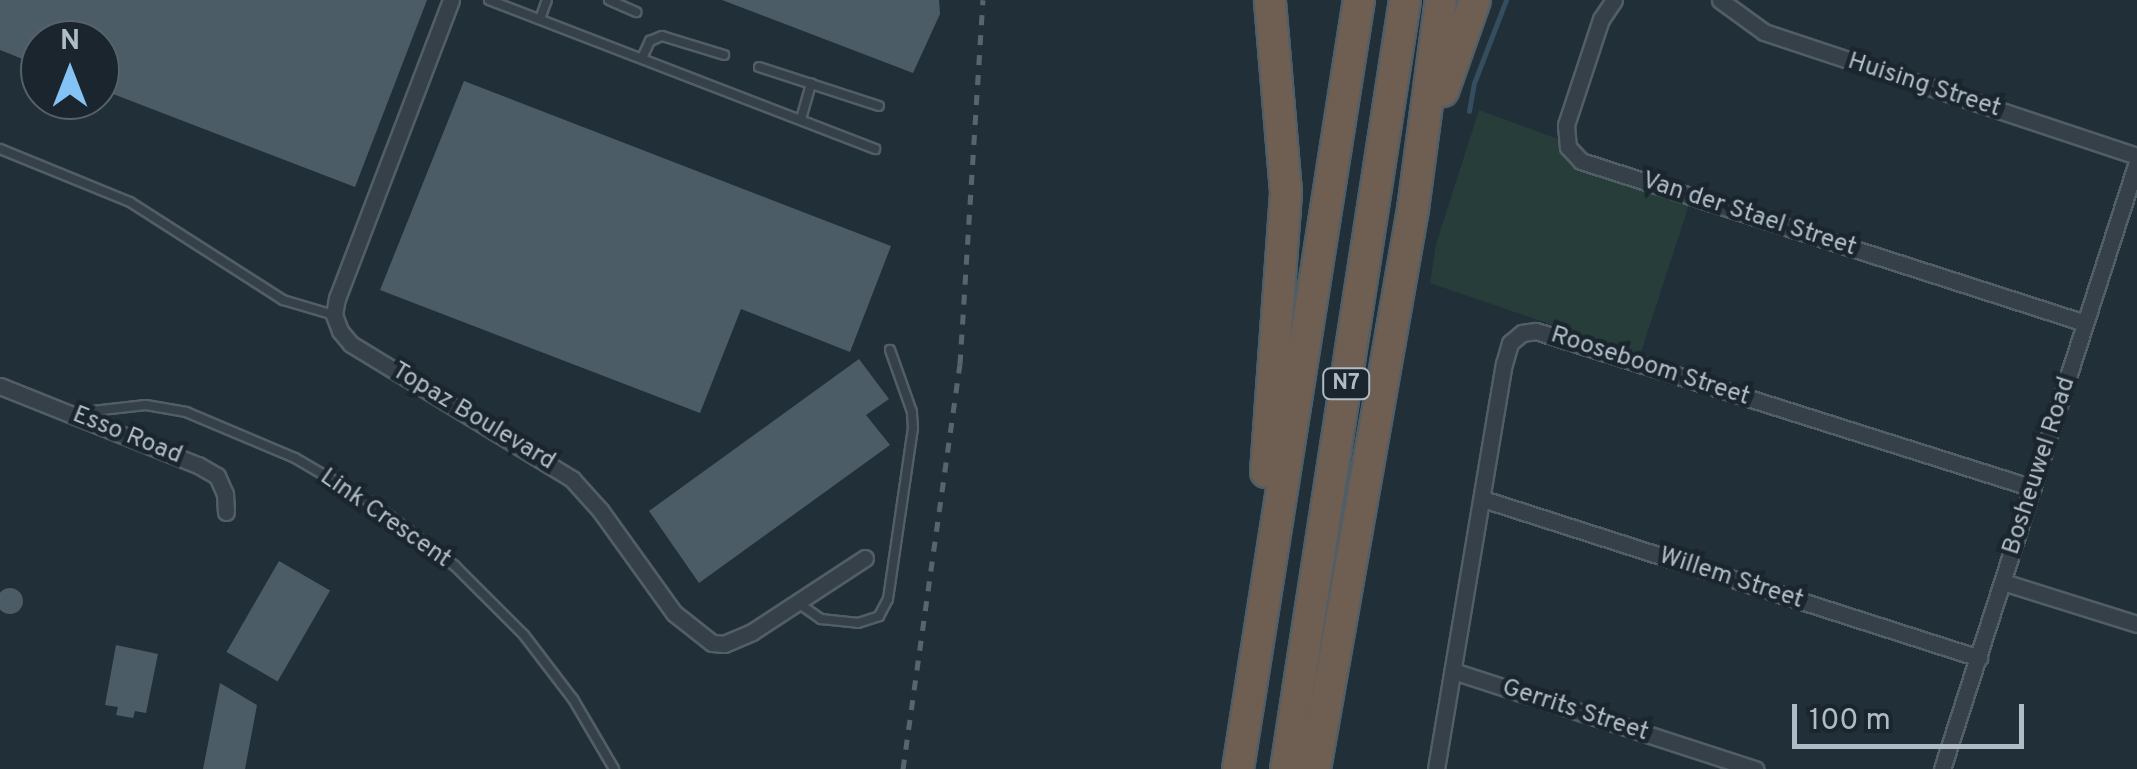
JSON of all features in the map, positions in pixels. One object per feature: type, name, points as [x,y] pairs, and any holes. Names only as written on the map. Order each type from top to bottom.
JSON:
[{"type":"highway","points":[[1249,700],[1286,192],[1270,0]]},
{"type":"highway","name":"N7","points":[[1238,769],[1358,0]]},
{"type":"highway","name":"N7","points":[[1286,769],[1406,0]]},
{"type":"highway","points":[[1316,769],[1413,208],[1441,0]]},
{"type":"highway","points":[[1413,208],[1450,66],[1475,0]]},
{"type":"street","points":[[334,315],[451,0]]},
{"type":"street","name":"Van der Stael Street","points":[[1614,0],[1601,19],[1566,126],[1568,146],[1581,161],[2085,323]]},
{"type":"street","name":"Huising Street","points":[[1720,0],[1764,32],[2137,159]]},
{"type":"street","name":"Bosheuwel Road","points":[[1942,769],[2137,159]]},
{"type":"street","name":"Topaz Boulevard","points":[[334,315],[351,344],[572,479],[600,510],[674,613],[696,634],[724,644],[798,603],[865,558]]},
{"type":"street","name":"Rooseboom Street","points":[[1436,769],[1508,347],[1517,336],[1532,330],[2033,488]]},
{"type":"street","name":"Esso Road","points":[[0,386],[208,470],[216,476],[225,494],[226,512]]},
{"type":"street","name":"Willem Street","points":[[1484,499],[1979,658]]},
{"type":"street","points":[[2003,582],[2137,624]]},
{"type":"street","name":"Gerrits Street","points":[[1453,672],[1755,769]]},
{"type":"lane","points":[[489,0],[875,149]]},
{"type":"lane","points":[[540,19],[546,0]]},
{"type":"lane","points":[[608,0],[636,12]]},
{"type":"lane","points":[[642,58],[650,41],[662,36],[724,55]]},
{"type":"lane","points":[[759,66],[879,106]]},
{"type":"lane","points":[[801,119],[811,82]]},
{"type":"lane","points":[[0,149],[130,202],[283,300],[334,315]]},
{"type":"lane","points":[[798,603],[813,616],[842,623],[869,621],[885,608],[913,428],[912,412],[890,350]]},
{"type":"lane","name":"Link Crescent","points":[[71,414],[146,406],[186,412],[295,458],[375,506],[455,566],[524,635],[573,699],[614,769]]},
{"type":"green space","points":[[1479,110],[1558,139],[1565,157],[1579,170],[1689,205],[1640,355],[1430,283],[1436,244]]},
{"type":"building","points":[[0,0],[427,0],[355,187],[120,97],[120,20],[20,20],[20,58],[0,50]]},
{"type":"building","points":[[722,0],[939,0],[940,14],[913,73]]},
{"type":"building","points":[[464,81],[891,246],[850,352],[741,309],[700,413],[380,290]]},
{"type":"building","points":[[859,359],[889,399],[866,415],[890,445],[699,583],[649,511]]},
{"type":"building","points":[[279,561],[330,590],[278,681],[226,652]]},
{"type":"building","points":[[10,588],[19,592],[23,601],[19,610],[10,614],[1,610],[-3,601],[1,592]]},
{"type":"building","points":[[116,645],[158,654],[146,713],[135,711],[133,718],[116,715],[118,707],[105,705]]},
{"type":"building","points":[[220,683],[257,705],[245,769],[203,769]]},
{"type":"waterway","points":[[1469,111],[1474,83],[1506,0]]},
{"type":"railway","points":[[903,769],[960,364],[983,0]]}]
